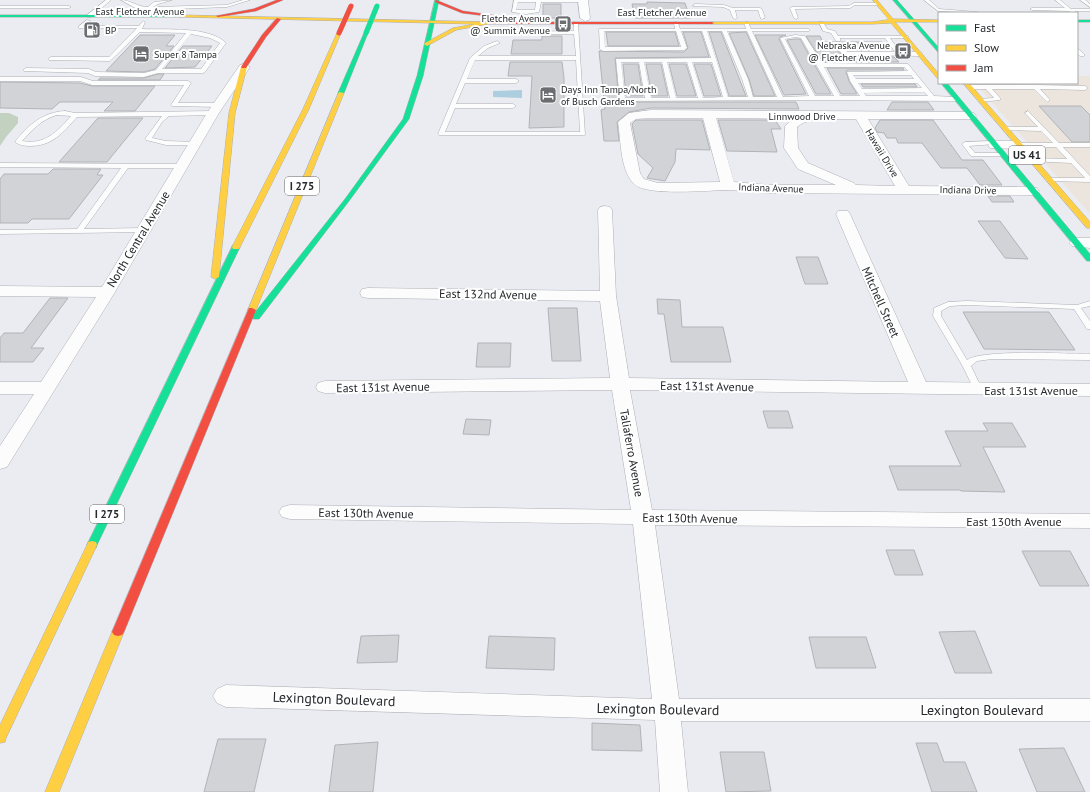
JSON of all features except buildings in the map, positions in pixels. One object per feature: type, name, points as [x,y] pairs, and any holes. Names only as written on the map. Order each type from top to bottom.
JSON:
[{"type":"main road","points":[[218,16],[258,9],[281,0]]},
{"type":"main road","name":"North Central Avenue","points":[[244,67],[256,40],[279,20],[290,0]]},
{"type":"main road","points":[[895,0],[938,50]]},
{"type":"main road","points":[[238,340],[347,200],[406,118],[411,108],[437,1],[462,12],[511,18]]},
{"type":"main road","points":[[877,2],[938,76]]},
{"type":"main road","name":"I 275","points":[[0,738],[214,290],[306,109],[353,3]]},
{"type":"main road","name":"I 275","points":[[52,792],[378,3]]},
{"type":"main road","name":"East Fletcher Avenue","points":[[431,21],[442,18],[585,18],[734,13],[763,18],[865,18],[892,21]]},
{"type":"main road","name":"East Fletcher Avenue","points":[[0,16],[89,19],[141,24],[218,16],[279,20]]},
{"type":"main road","name":"East Fletcher Avenue","points":[[0,21],[89,19],[116,24],[279,20],[431,21],[441,23],[494,23],[576,28],[601,26],[748,26],[821,23],[833,31],[872,23],[892,21],[938,21]]},
{"type":"main road","points":[[205,22],[226,26]]},
{"type":"main road","points":[[427,44],[455,29],[494,23]]},
{"type":"main road","points":[[214,290],[232,113],[244,67]]},
{"type":"main road","name":"US 41","points":[[945,84],[1032,191],[1083,243],[1090,259]]},
{"type":"main road","name":"US 41","points":[[968,85],[1019,146],[1090,226]]},
{"type":"street","points":[[583,0],[585,18]]},
{"type":"street","name":"North Central Avenue","points":[[0,462],[107,292],[216,109],[244,67]]},
{"type":"street","name":"Linnwood Drive","points":[[639,182],[633,173],[624,122],[633,116],[651,114],[709,116],[970,116]]},
{"type":"street","points":[[709,116],[728,186]]},
{"type":"street","points":[[811,116],[799,120],[791,126],[790,148],[803,166],[856,189]]},
{"type":"street","name":"Hawaii Drive","points":[[860,116],[904,189]]},
{"type":"street","points":[[996,148],[1019,146]]},
{"type":"street","name":"Indiana Avenue","points":[[639,182],[658,187],[728,186],[768,189],[904,189]]},
{"type":"street","name":"Indiana Drive","points":[[904,189],[1032,191]]},
{"type":"street","name":"Taliaferro Avenue","points":[[605,210],[608,296],[620,384],[643,518],[667,710],[674,792]]},
{"type":"street","name":"Mitchell Street","points":[[843,214],[920,389]]},
{"type":"street","points":[[0,291],[107,292]]},
{"type":"street","name":"East 132nd Avenue","points":[[368,293],[608,296]]},
{"type":"street","name":"East 131st Avenue","points":[[325,387],[620,384],[978,390],[1090,390]]},
{"type":"street","points":[[0,388],[46,388]]},
{"type":"street","name":"East 130th Avenue","points":[[290,512],[643,518],[1090,521]]},
{"type":"street","name":"Lexington Boulevard","points":[[226,696],[667,710],[1090,710]]},
{"type":"lane","points":[[89,19],[109,0]]},
{"type":"lane","points":[[124,0],[139,8],[150,9],[227,6],[248,0]]},
{"type":"lane","points":[[51,59],[110,59],[141,24],[150,9],[156,3],[170,0]]},
{"type":"lane","points":[[539,1],[537,11],[531,13],[514,10],[516,0],[583,0]]},
{"type":"lane","points":[[926,0],[938,10],[964,12]]},
{"type":"lane","points":[[1057,0],[1072,11]]},
{"type":"lane","points":[[1082,0],[1090,6]]},
{"type":"lane","points":[[796,18],[792,8],[850,7],[852,2],[877,2]]},
{"type":"lane","points":[[695,5],[724,6],[734,13]]},
{"type":"lane","points":[[0,7],[69,7]]},
{"type":"lane","points":[[1032,9],[1072,11],[1090,10]]},
{"type":"lane","points":[[26,70],[89,71],[95,74],[144,75],[158,71],[203,71],[223,43],[210,36],[141,24]]},
{"type":"lane","points":[[601,26],[604,49],[684,48],[677,26],[704,30],[724,30],[748,26],[807,30]]},
{"type":"lane","points":[[748,26],[781,98]]},
{"type":"lane","points":[[497,43],[486,47],[473,58],[441,134],[583,134],[576,28],[511,33]]},
{"type":"lane","points":[[704,30],[726,99]]},
{"type":"lane","points":[[724,30],[745,79],[751,99]]},
{"type":"lane","points":[[906,37],[886,37],[833,31],[838,46],[846,49],[847,54],[920,54]]},
{"type":"lane","points":[[158,71],[190,32]]},
{"type":"lane","points":[[813,98],[782,38],[795,36],[803,37],[838,98]]},
{"type":"lane","points":[[886,37],[899,54]]},
{"type":"lane","points":[[893,46],[913,46]]},
{"type":"lane","points":[[473,58],[578,58]]},
{"type":"lane","points":[[89,71],[100,59]]},
{"type":"lane","points":[[714,60],[618,60],[622,100],[781,98],[956,99]]},
{"type":"lane","points":[[641,60],[648,99]]},
{"type":"lane","points":[[664,60],[673,99]]},
{"type":"lane","points":[[689,60],[701,99]]},
{"type":"lane","points":[[820,65],[906,65],[926,90],[935,98]]},
{"type":"lane","points":[[864,98],[849,73],[913,73]]},
{"type":"lane","points":[[0,79],[81,79],[92,83],[188,83],[174,105],[216,109]]},
{"type":"lane","points":[[463,81],[516,81]]},
{"type":"lane","points":[[854,81],[919,81]]},
{"type":"lane","points":[[1060,84],[1063,88]]},
{"type":"lane","points":[[968,85],[987,87],[994,85],[1085,88]]},
{"type":"lane","points":[[980,100],[998,100],[987,87]]},
{"type":"lane","points":[[1035,87],[1047,100]]},
{"type":"lane","points":[[860,91],[926,90]]},
{"type":"lane","points":[[452,106],[513,106]]},
{"type":"lane","points":[[75,115],[52,141],[45,144],[23,144],[18,142],[41,117],[49,114],[167,114],[216,109]]},
{"type":"lane","points":[[1028,112],[1090,180]]},
{"type":"lane","points":[[167,114],[160,121],[148,139],[154,142],[196,143]]},
{"type":"lane","points":[[1005,129],[1043,129]]},
{"type":"lane","points":[[1019,146],[1090,145]]},
{"type":"lane","points":[[1032,160],[1072,161]]},
{"type":"lane","points":[[0,165],[182,166]]},
{"type":"lane","points":[[79,231],[126,166]]},
{"type":"lane","points":[[1049,180],[1090,180]]},
{"type":"lane","points":[[0,232],[144,230]]},
{"type":"lane","points":[[978,390],[966,365],[936,316],[937,310],[940,307],[948,304],[967,303],[1077,307],[1090,303]]},
{"type":"lane","points":[[1077,307],[1078,311],[1090,327]]},
{"type":"lane","points":[[966,365],[974,359],[992,356],[1090,357]]},
{"type":"shaded area","points":[[1078,76],[1090,76],[1090,214],[976,84],[1078,84]]},
{"type":"green space","points":[[0,113],[9,113],[18,117],[18,123],[0,146]]},
{"type":"water","points":[[522,90],[522,98],[493,97],[493,91]]},
{"type":"traffic: fast","points":[[256,317],[347,200],[406,119],[420,76],[437,0]]},
{"type":"traffic: fast","points":[[895,0],[938,50]]},
{"type":"traffic: fast","points":[[366,33],[377,6]]},
{"type":"traffic: fast","points":[[0,16],[182,16]]},
{"type":"traffic: fast","points":[[1078,21],[1090,21]]},
{"type":"traffic: fast","points":[[341,93],[366,33]]},
{"type":"traffic: fast","points":[[945,84],[1090,259]]},
{"type":"traffic: fast","points":[[92,545],[236,247]]},
{"type":"traffic: slow","points":[[875,0],[938,76]]},
{"type":"traffic: slow","points":[[182,16],[491,23]]},
{"type":"traffic: slow","points":[[889,20],[938,21]]},
{"type":"traffic: slow","points":[[712,23],[872,23],[892,21]]},
{"type":"traffic: slow","points":[[427,44],[455,29],[489,23]]},
{"type":"traffic: slow","points":[[236,247],[306,109],[339,33]]},
{"type":"traffic: slow","points":[[215,277],[232,113],[244,67]]},
{"type":"traffic: slow","points":[[967,84],[1090,226]]},
{"type":"traffic: slow","points":[[252,310],[341,93]]},
{"type":"traffic: slow","points":[[0,738],[92,545]]},
{"type":"traffic: slow","points":[[52,792],[118,632]]},
{"type":"traffic: jam","points":[[218,16],[254,10],[281,0]]},
{"type":"traffic: jam","points":[[437,1],[462,12],[511,18]]},
{"type":"traffic: jam","points":[[339,33],[351,6]]},
{"type":"traffic: jam","points":[[244,67],[264,36],[279,19]]},
{"type":"traffic: jam","points":[[491,23],[712,23]]},
{"type":"traffic: jam","points":[[118,632],[252,310]]},
{"type":"place","name":"Fletcher Avenue @ Summit Avenue","points":[[563,24]]},
{"type":"place","name":"BP","points":[[92,30]]},
{"type":"place","name":"Nebraska Avenue @ Fletcher Avenue","points":[[903,51]]},
{"type":"place","name":"Super 8 Tampa","points":[[141,54]]},
{"type":"place","name":"Days Inn Tampa/North of Busch Gardens","points":[[548,95]]}]
